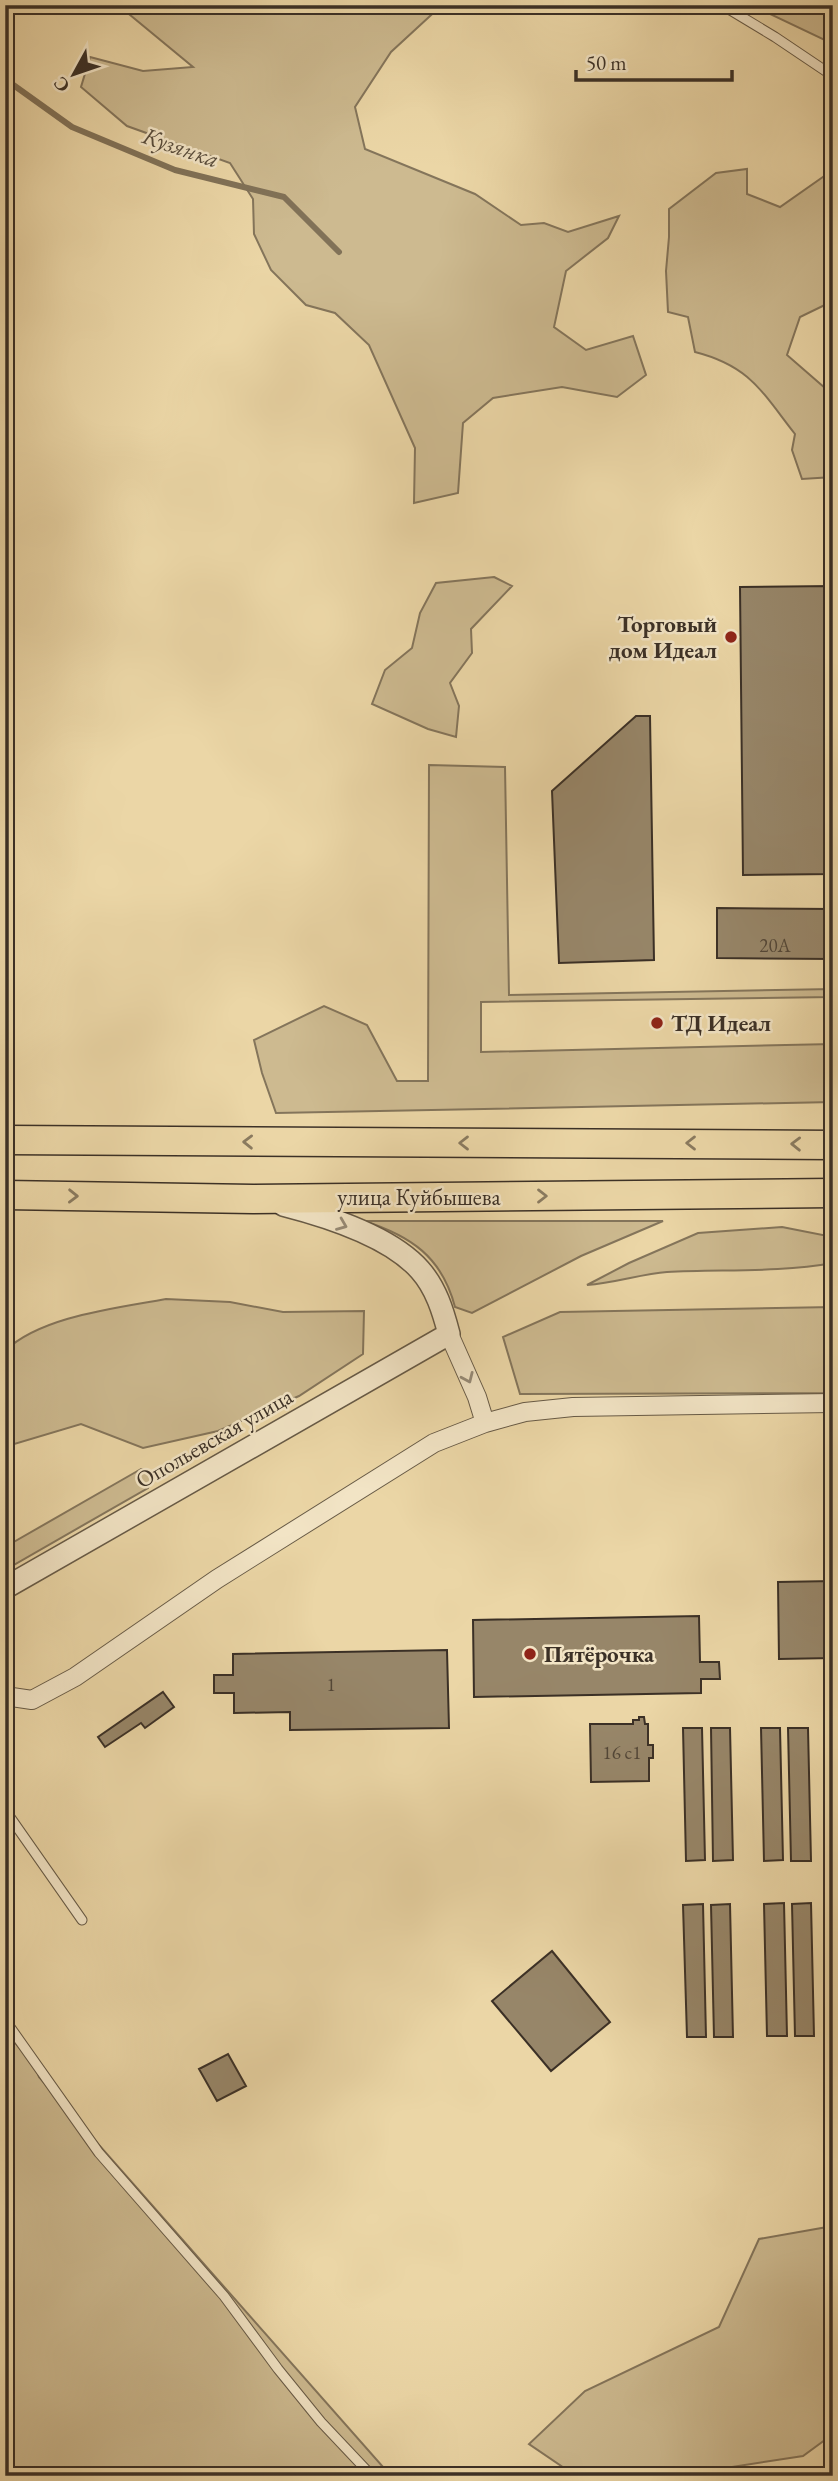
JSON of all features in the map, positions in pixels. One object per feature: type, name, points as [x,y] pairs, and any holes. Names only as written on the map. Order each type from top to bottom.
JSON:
[{"type":"highway","points":[[5,1140],[833,1145]]},
{"type":"highway","name":"улица Куйбышева","points":[[5,1195],[253,1199],[833,1194]]},
{"type":"street","points":[[253,1199],[309,1212],[397,1249],[421,1271],[441,1304],[449,1334],[477,1397],[485,1423]]},
{"type":"street","name":"Опольевская улица","points":[[5,1588],[449,1334]]},
{"type":"street","points":[[5,1696],[32,1700],[75,1677],[217,1579],[422,1450],[463,1430],[524,1412],[572,1407],[833,1403]]},
{"type":"lane","points":[[722,5],[833,76]]},
{"type":"lane","points":[[5,1810],[82,1920]]},
{"type":"lane","points":[[5,2020],[99,2153],[224,2296],[321,2422],[372,2476]]},
{"type":"shaded area","points":[[118,5],[442,5],[391,52],[355,107],[365,149],[475,194],[521,225],[544,223],[568,232],[619,216],[608,238],[566,271],[554,327],[586,350],[633,336],[646,375],[617,397],[562,387],[493,398],[463,423],[458,493],[414,503],[415,448],[369,345],[335,313],[306,305],[271,270],[254,234],[253,199],[230,163],[127,126],[81,87],[90,57],[143,71],[193,67]]},
{"type":"shaded area","points":[[751,5],[833,5],[833,44]]},
{"type":"shaded area","points":[[747,169],[747,194],[780,207],[830,172],[833,175],[833,301],[800,317],[787,355],[833,395],[833,477],[802,479],[792,450],[795,434],[773,405],[742,373],[714,358],[695,352],[688,317],[668,312],[666,271],[669,209],[716,173]]},
{"type":"shaded area","points":[[494,577],[512,586],[471,629],[472,653],[450,683],[459,706],[456,737],[428,729],[372,704],[385,670],[412,648],[420,613],[436,583]]},
{"type":"shaded area","points":[[429,765],[505,767],[509,995],[833,989],[833,997],[481,1002],[481,1052],[833,1044],[833,1102],[276,1113],[254,1040],[324,1006],[367,1025],[397,1081],[428,1081]]},
{"type":"shaded area","points":[[364,1221],[663,1221],[581,1256],[472,1313],[455,1307],[442,1275],[422,1251],[396,1234]]},
{"type":"shaded area","points":[[782,1227],[833,1237],[833,1263],[771,1269],[667,1272],[587,1285],[629,1263],[698,1233]]},
{"type":"shaded area","points":[[166,1299],[230,1302],[283,1312],[364,1311],[363,1354],[299,1396],[218,1431],[143,1448],[81,1424],[11,1445],[5,1443],[5,1351],[20,1339],[59,1322],[103,1310]]},
{"type":"shaded area","points":[[833,1307],[833,1393],[520,1394],[503,1337],[560,1312]]},
{"type":"shaded area","points":[[141,1469],[153,1474],[148,1488],[5,1570],[5,1547]]},
{"type":"shaded area","points":[[5,2031],[35,2066],[39,2077],[391,2476],[5,2476]]},
{"type":"shaded area","points":[[833,2226],[833,2434],[803,2456],[674,2476],[576,2476],[529,2444],[585,2391],[719,2327],[759,2239]]},
{"type":"building","points":[[833,586],[833,874],[743,875],[740,587]]},
{"type":"building","points":[[636,716],[650,716],[654,960],[559,963],[552,791]]},
{"type":"building","points":[[717,908],[833,909],[833,959],[717,958]]},
{"type":"building","points":[[833,1581],[833,1658],[779,1659],[778,1582]]},
{"type":"building","points":[[699,1616],[700,1662],[719,1662],[720,1679],[701,1679],[701,1693],[474,1697],[473,1620]]},
{"type":"building","points":[[447,1650],[449,1728],[290,1730],[290,1712],[234,1713],[234,1693],[214,1693],[214,1675],[233,1675],[233,1654]]},
{"type":"building","points":[[163,1692],[174,1707],[145,1728],[141,1723],[105,1747],[98,1737]]},
{"type":"building","points":[[639,1717],[644,1717],[645,1724],[648,1724],[648,1745],[653,1745],[653,1758],[649,1758],[649,1781],[591,1782],[590,1724],[633,1724],[633,1720],[639,1720]]},
{"type":"building","points":[[683,1728],[702,1728],[705,1860],[686,1861]]},
{"type":"building","points":[[711,1728],[730,1728],[733,1860],[713,1861]]},
{"type":"building","points":[[761,1728],[780,1728],[783,1860],[764,1861]]},
{"type":"building","points":[[788,1728],[808,1728],[811,1861],[791,1861]]},
{"type":"building","points":[[784,1903],[787,2036],[767,2036],[764,1904]]},
{"type":"building","points":[[811,1903],[814,2036],[795,2036],[792,1904]]},
{"type":"building","points":[[703,1904],[706,2037],[687,2037],[683,1905]]},
{"type":"building","points":[[730,1904],[733,2037],[714,2037],[711,1905]]},
{"type":"building","points":[[552,1951],[610,2022],[551,2071],[492,2001]]},
{"type":"building","points":[[228,2054],[246,2086],[217,2101],[199,2069]]},
{"type":"waterway","name":"Кузянка","points":[[5,79],[72,127],[175,170],[284,197],[339,252]]},
{"type":"place","name":"Торговый дом Идеал","points":[[731,637]]},
{"type":"place","name":"ТД Идеал","points":[[657,1023]]},
{"type":"place","name":"Пятёрочка","points":[[530,1654]]}]
